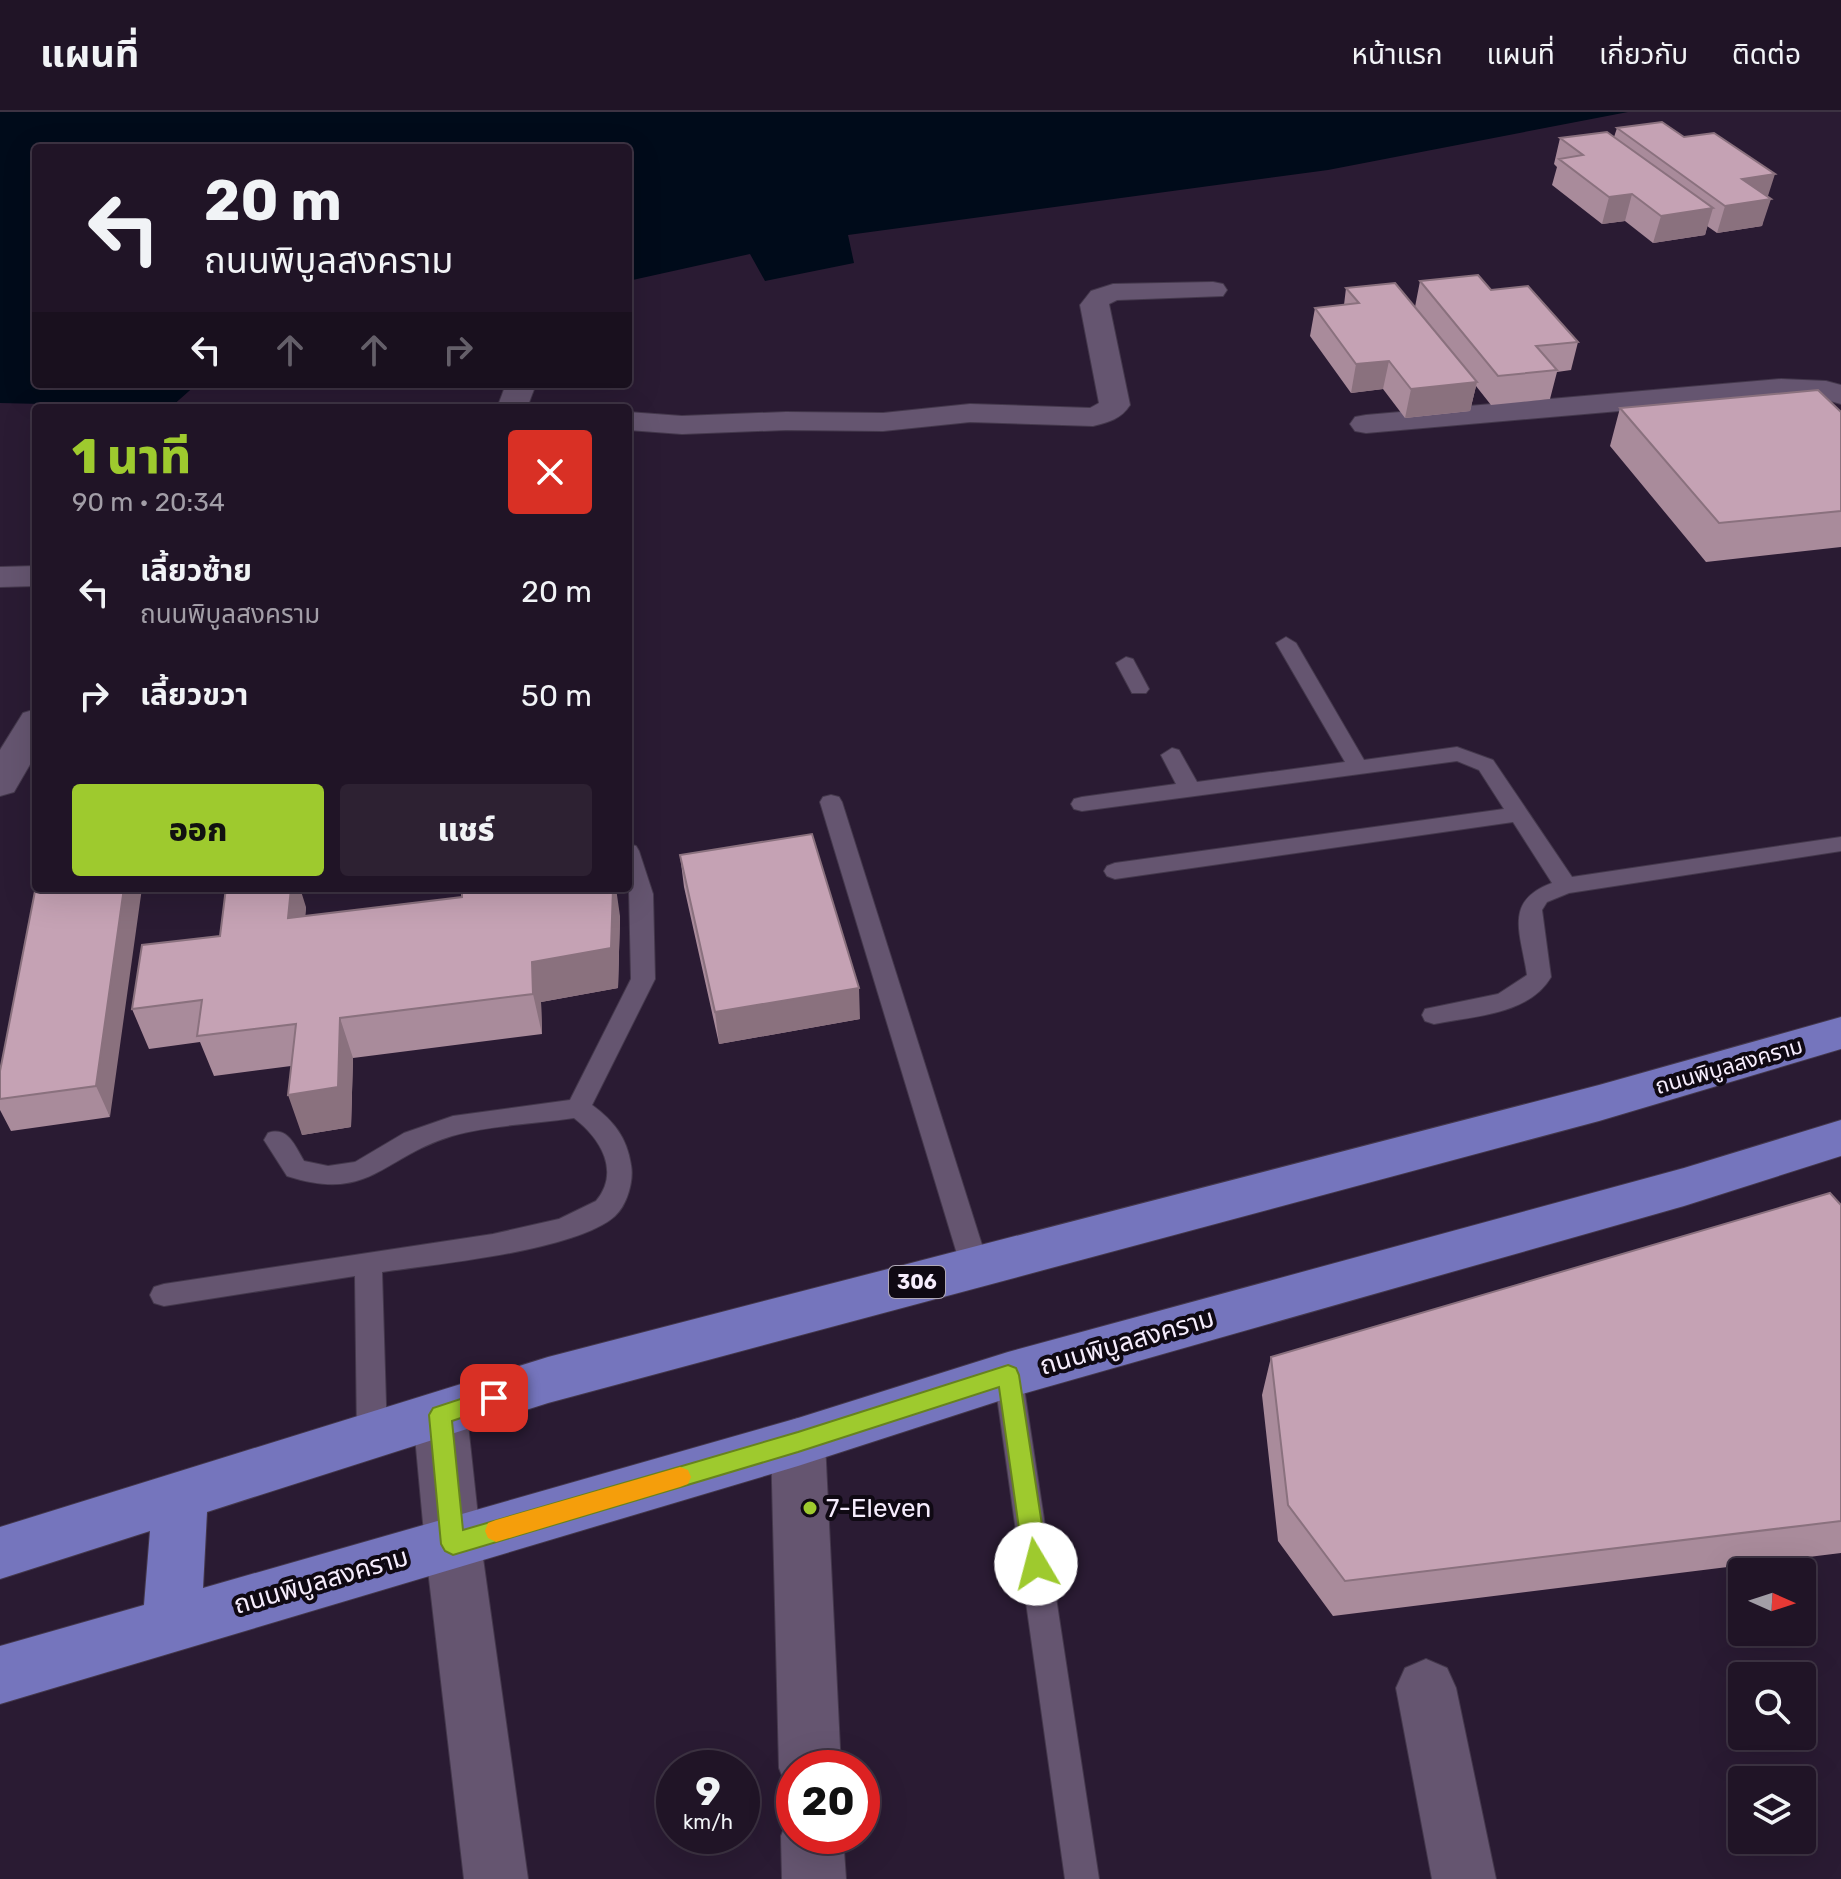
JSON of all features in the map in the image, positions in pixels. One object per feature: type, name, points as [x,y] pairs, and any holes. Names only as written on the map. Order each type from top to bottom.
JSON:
[{"type":"main road","name":"ถนนพิบูลสงคราม","points":[[0,1553],[548,1380],[1584,1107],[1841,1033]]},
{"type":"main road","name":"ถนนพิบูลสงคราม","points":[[0,1675],[798,1442],[1008,1375],[1684,1187],[1841,1138]]},
{"type":"main road","points":[[172,1625],[180,1496]]},
{"type":"street","points":[[632,421],[682,425],[786,421],[883,422],[970,413],[1093,417],[1115,405],[1094,305],[1097,299],[1103,294],[1117,292],[1213,290]]},
{"type":"street","points":[[1366,424],[1781,388],[1826,390],[1841,395]]},
{"type":"street","points":[[0,577],[32,576]]},
{"type":"street","points":[[0,783],[32,728]]},
{"type":"street","points":[[440,1415],[453,1544],[496,1879]]},
{"type":"street","points":[[798,1442],[809,1750]]},
{"type":"street","points":[[1426,1688],[1464,1879]]},
{"type":"street","points":[[813,1854],[814,1879]]},
{"type":"lane","points":[[1286,643],[1357,765]]},
{"type":"lane","points":[[1126,663],[1139,689]]},
{"type":"lane","points":[[1082,804],[1457,754],[1486,765],[1566,886]]},
{"type":"lane","points":[[1172,755],[1189,788]]},
{"type":"lane","points":[[831,802],[975,1267]]},
{"type":"lane","points":[[1115,871],[1520,814]]},
{"type":"lane","points":[[1434,1015],[1517,997],[1532,988],[1539,977],[1530,910],[1539,896],[1566,886],[1841,844]]},
{"type":"lane","points":[[578,1108],[643,979],[642,894],[632,863]]},
{"type":"lane","points":[[164,1295],[535,1236],[584,1221],[606,1208],[620,1178],[617,1145],[601,1125],[578,1108],[453,1126],[413,1140],[361,1171],[328,1176],[296,1169],[277,1140]]},
{"type":"lane","points":[[368,1263],[372,1437]]},
{"type":"lane","points":[[1008,1375],[1082,1879]]},
{"type":"water","points":[[0,112],[1628,112],[1328,170],[848,235],[854,263],[765,281],[750,254],[632,280],[632,144],[32,144],[32,388],[192,388],[174,404],[0,403]]},
{"type":"building","points":[[1662,122],[1684,137],[1714,133],[1775,174],[1742,179],[1771,199],[1725,206],[1617,128]]},
{"type":"building","points":[[1607,132],[1713,208],[1661,216],[1632,194],[1609,197],[1559,159],[1583,155],[1560,138]]},
{"type":"building","points":[[1478,275],[1491,290],[1528,286],[1578,342],[1536,346],[1557,370],[1498,376],[1420,281]]},
{"type":"building","points":[[1395,283],[1477,382],[1411,389],[1389,361],[1356,364],[1315,308],[1359,303],[1346,288]]},
{"type":"building","points":[[1818,390],[1841,412],[1841,511],[1719,523],[1620,408]]},
{"type":"building","points":[[812,834],[859,988],[715,1012],[680,855]]},
{"type":"building","points":[[35,892],[123,892],[96,1086],[0,1099],[0,1071]]},
{"type":"building","points":[[226,892],[291,892],[288,918],[462,897],[462,892],[613,892],[611,948],[532,962],[533,994],[340,1018],[338,1087],[288,1095],[296,1024],[197,1036],[202,1000],[132,1009],[142,945],[220,936]]},
{"type":"building","points":[[1830,1193],[1841,1205],[1841,1521],[1345,1581],[1288,1505],[1271,1357]]},
{"type":"slow traffic","points":[[496,1531],[680,1477]]},
{"type":"place","name":"7-Eleven","points":[[810,1508]]},
{"type":"route","points":[[494,1398],[440,1415],[453,1544],[798,1442],[1008,1375],[1036,1564]]}]
